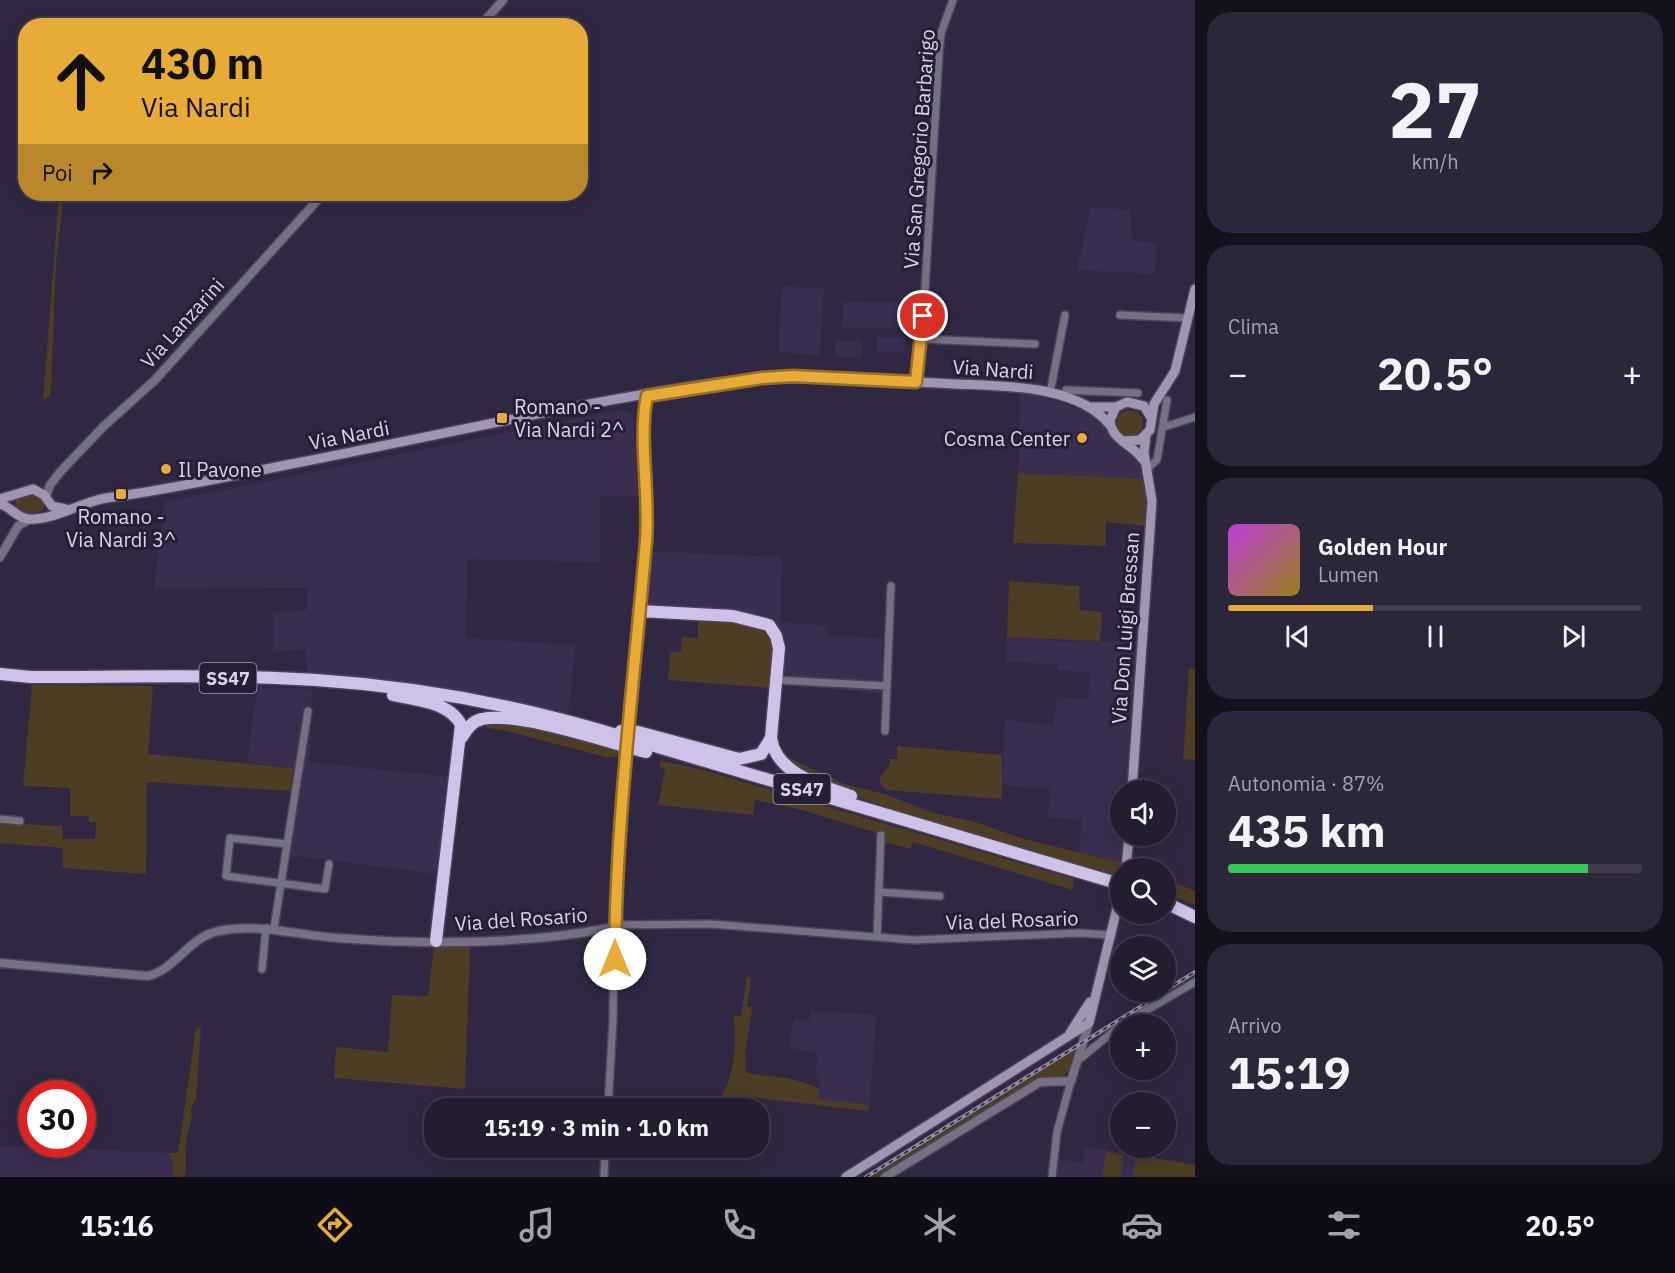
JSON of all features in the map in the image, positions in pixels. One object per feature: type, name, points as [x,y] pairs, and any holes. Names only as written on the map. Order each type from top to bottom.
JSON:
[{"type":"highway","points":[[639,611],[733,616],[769,625],[776,636],[778,648],[771,738],[777,758],[794,772],[881,806],[901,819]]},
{"type":"highway","name":"SS47","points":[[0,674],[31,677]]},
{"type":"highway","name":"SS47","points":[[0,679],[31,677],[278,678],[358,684],[480,701],[627,734],[703,760],[1110,881]]},
{"type":"highway","points":[[358,684],[423,701],[452,713],[461,725],[462,737],[435,941]]},
{"type":"highway","points":[[462,737],[471,723],[493,717],[533,723],[661,756],[703,760]]},
{"type":"highway","points":[[602,730],[638,732],[739,759],[761,754],[771,738]]},
{"type":"highway","points":[[1176,901],[1195,908]]},
{"type":"highway","points":[[1176,908],[1195,917]]},
{"type":"main road","points":[[1150,416],[1164,395],[1175,371],[1195,289]]},
{"type":"main road","name":"Via Nardi","points":[[30,519],[94,501],[166,491],[643,396],[762,378],[793,376],[1032,388],[1084,405],[1116,407]]},
{"type":"main road","points":[[1138,398],[1150,416],[1151,426],[1146,435],[1135,442],[1123,441],[1116,437],[1110,425],[1116,407],[1138,398],[1164,395]]},
{"type":"main road","name":"Via Nardi","points":[[1084,405],[1110,425]]},
{"type":"main road","name":"Via Don Luigi Bressan","points":[[1133,780],[1152,501],[1144,453],[1146,435]]},
{"type":"main road","name":"Via Don Luigi Bressan","points":[[1123,441],[1136,450],[1147,469]]},
{"type":"main road","points":[[30,519],[12,511],[0,501],[33,489],[60,510],[68,509]]},
{"type":"main road","points":[[12,511],[14,495]]},
{"type":"main road","points":[[42,516],[47,511],[47,498]]},
{"type":"main road","points":[[846,1177],[1064,1039],[1087,1021],[1114,924]]},
{"type":"street","points":[[487,18],[503,0]]},
{"type":"street","name":"Via San Gregorio Barbarigo","points":[[916,382],[922,339],[941,33],[954,0]]},
{"type":"street","name":"Via Lanzarini","points":[[47,498],[50,485],[62,471],[104,426],[155,380],[317,201]]},
{"type":"street","name":"Via Nardi","points":[[1050,393],[1065,315]]},
{"type":"street","points":[[1120,315],[1187,318]]},
{"type":"street","points":[[922,339],[1035,344]]},
{"type":"street","points":[[1066,390],[1085,390],[1138,398]]},
{"type":"street","points":[[1084,405],[1085,390]]},
{"type":"street","points":[[1147,469],[1157,460],[1164,427],[1164,395]]},
{"type":"street","points":[[609,1098],[614,1020],[614,925],[625,753],[648,511],[643,396]]},
{"type":"street","points":[[1164,427],[1195,417]]},
{"type":"street","name":"Via Lanzarini","points":[[33,489],[62,471]]},
{"type":"street","points":[[11,535],[15,522],[12,511]]},
{"type":"street","points":[[0,557],[18,525],[30,519]]},
{"type":"street","points":[[885,731],[891,586]]},
{"type":"street","points":[[776,680],[887,686]]},
{"type":"street","points":[[262,969],[281,883],[308,711]]},
{"type":"street","points":[[0,819],[20,821]]},
{"type":"street","points":[[877,937],[880,835]]},
{"type":"street","points":[[287,844],[230,838],[226,876],[326,889],[329,864]]},
{"type":"street","name":"Via del Rosario","points":[[879,892],[940,896]]},
{"type":"street","name":"Via del Rosario","points":[[0,963],[147,976],[169,965],[186,947],[202,936],[218,931],[270,928],[336,938],[492,942],[559,938],[610,928],[614,925],[711,924],[914,940],[1079,933],[1112,935]]},
{"type":"street","points":[[1141,1014],[1195,982]]},
{"type":"street","points":[[1052,1177],[1060,1119],[1071,1081],[1081,1058],[1087,1021]]},
{"type":"street","points":[[1081,1058],[1110,1035]]},
{"type":"street","points":[[885,1177],[1040,1082],[1071,1081]]},
{"type":"street","points":[[604,1177],[605,1158]]},
{"type":"shaded area","points":[[58,201],[63,201],[56,263],[51,389],[50,396],[43,400]]},
{"type":"shaded area","points":[[1090,207],[1131,210],[1131,237],[1135,241],[1156,242],[1155,274],[1077,270]]},
{"type":"shaded area","points":[[782,286],[824,289],[820,355],[778,352]]},
{"type":"shaded area","points":[[843,302],[907,303],[906,329],[842,328]]},
{"type":"shaded area","points":[[877,337],[905,337],[905,353],[877,352]]},
{"type":"shaded area","points":[[835,341],[862,341],[862,357],[835,357]]},
{"type":"shaded area","points":[[1020,393],[1043,396],[1094,415],[1107,427],[1118,444],[1129,449],[1140,461],[1144,479],[1018,473]]},
{"type":"shaded area","points":[[619,410],[629,412],[633,416],[639,496],[600,496],[600,562],[467,559],[466,638],[576,645],[568,715],[431,686],[307,674],[305,649],[273,652],[273,612],[307,610],[307,588],[154,589],[165,502]]},
{"type":"shaded area","points":[[1130,410],[1139,414],[1143,423],[1139,432],[1130,436],[1121,432],[1117,423],[1121,414]]},
{"type":"shaded area","points":[[1018,473],[1147,479],[1148,526],[1106,522],[1106,546],[1013,543]]},
{"type":"shaded area","points":[[32,493],[44,501],[44,509],[35,515],[22,514],[15,509],[16,498]]},
{"type":"shaded area","points":[[651,551],[782,557],[781,622],[828,626],[827,635],[883,639],[881,659],[886,660],[886,694],[777,684],[770,626],[648,606],[645,604]]},
{"type":"shaded area","points":[[1009,581],[1079,586],[1080,610],[1102,612],[1100,641],[1007,637]]},
{"type":"shaded area","points":[[698,620],[744,623],[764,632],[771,639],[774,650],[771,688],[668,680],[670,651],[681,652],[682,637],[698,638]]},
{"type":"shaded area","points":[[1007,637],[1060,641],[1136,641],[1127,780],[1110,780],[1110,846],[1124,846],[1123,858],[1110,860],[1079,852],[1082,820],[1048,817],[1050,789],[1002,785],[1005,720],[1053,725],[1057,697],[1088,699],[1090,673],[1058,670],[1058,664],[1007,662]]},
{"type":"shaded area","points":[[1189,669],[1195,669],[1195,760],[1183,759]]},
{"type":"shaded area","points":[[32,685],[153,686],[148,754],[293,768],[290,791],[147,782],[146,874],[62,868],[63,848],[0,843],[0,823],[62,826],[63,839],[95,839],[96,822],[89,822],[89,816],[70,816],[70,788],[23,786]]},
{"type":"shaded area","points":[[257,687],[312,689],[309,762],[450,777],[436,874],[282,854],[293,768],[247,762]]},
{"type":"shaded area","points":[[485,721],[530,726],[621,749],[620,757],[605,757],[511,732],[482,727],[465,733]]},
{"type":"shaded area","points":[[897,746],[1002,755],[1002,799],[886,790],[879,782],[890,759],[897,759]]},
{"type":"shaded area","points":[[779,753],[844,784],[885,794],[933,813],[972,821],[1024,839],[1110,860],[1110,875],[905,814],[834,789],[803,775]]},
{"type":"shaded area","points":[[660,761],[696,768],[1074,879],[1073,890],[913,842],[910,849],[880,841],[880,834],[802,810],[755,800],[753,815],[658,805],[665,770],[660,767]]},
{"type":"shaded area","points":[[1176,883],[1195,891],[1195,905],[1176,898]]},
{"type":"shaded area","points":[[434,946],[470,946],[465,1089],[334,1078],[336,1047],[388,1052],[392,995],[428,996]]},
{"type":"shaded area","points":[[1195,971],[1195,978],[1176,989],[1176,983]]},
{"type":"shaded area","points":[[747,976],[751,979],[747,1007],[752,1007],[746,1049],[746,1072],[802,1082],[819,1088],[818,1099],[870,1105],[868,1111],[769,1098],[742,1096],[719,1098],[732,1068],[735,1046],[733,1015],[741,1017]]},
{"type":"shaded area","points":[[1145,1002],[1155,1002],[1135,1014],[1126,1014]]},
{"type":"shaded area","points":[[811,1011],[876,1015],[870,1105],[818,1099],[820,1079],[816,1078],[817,1053],[789,1048],[794,1019],[809,1020]]},
{"type":"shaded area","points":[[1110,1024],[1110,1029],[1087,1043],[1089,1037]]},
{"type":"shaded area","points":[[196,1027],[201,1028],[196,1098],[191,1109],[186,1168],[184,1177],[173,1177],[174,1165],[169,1153],[178,1153]]},
{"type":"shaded area","points":[[1080,1042],[1079,1046],[870,1177],[863,1177]]},
{"type":"shaded area","points":[[1079,1046],[1069,1071],[1062,1076],[1029,1084],[880,1177],[870,1177]]},
{"type":"shaded area","points":[[0,1146],[18,1147],[18,1158],[96,1158],[96,1150],[169,1153],[174,1165],[173,1177],[0,1177]]},
{"type":"shaded area","points":[[1085,1147],[1110,1151],[1110,1158],[1136,1158],[1133,1177],[1054,1177],[1056,1159],[1083,1163]]},
{"type":"shaded area","points":[[1106,1152],[1110,1153],[1110,1158],[1123,1158],[1120,1177],[1102,1177]]},
{"type":"shaded area","points":[[1136,1158],[1154,1158],[1195,1165],[1195,1177],[1133,1177]]},
{"type":"railway","points":[[1176,984],[1195,972]]},
{"type":"railway","points":[[866,1177],[1148,1002]]},
{"type":"place","name":"Romano - Via Nardi 2^","points":[[502,418]]},
{"type":"place","name":"Cosma Center","points":[[1082,438]]},
{"type":"place","name":"Il Pavone","points":[[166,469]]},
{"type":"place","name":"Romano - Via Nardi 3^","points":[[121,494]]},
{"type":"route","points":[[615,959],[614,925],[617,914],[622,793],[648,511],[645,418],[647,396],[706,384],[793,376],[916,382],[923,316]]}]
